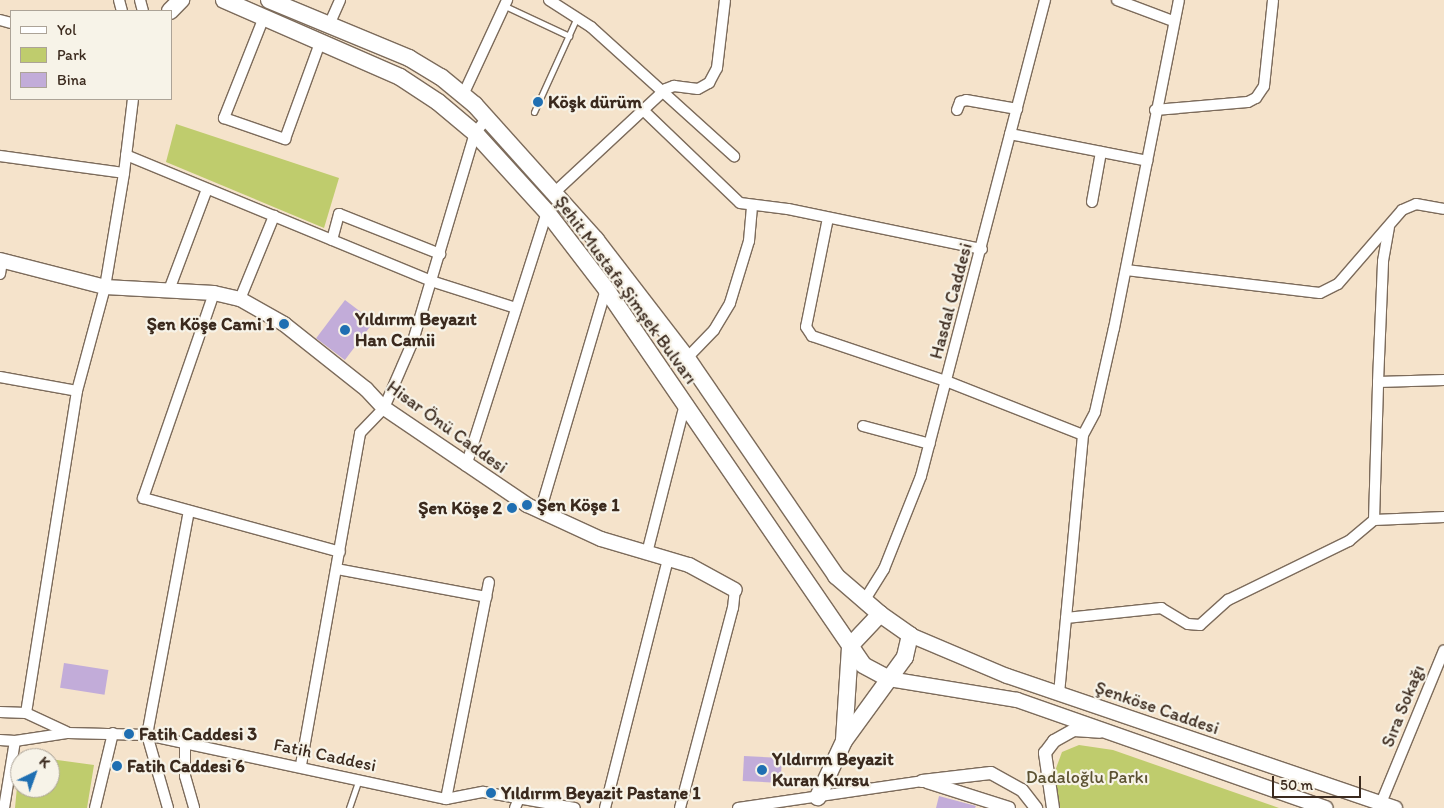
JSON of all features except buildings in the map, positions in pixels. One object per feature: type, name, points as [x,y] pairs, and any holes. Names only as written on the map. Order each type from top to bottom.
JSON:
[{"type":"main road","points":[[171,10],[181,0]]},
{"type":"main road","name":"Şehit Mustafa Şimşek Bulvarı","points":[[224,0],[400,77],[438,102],[475,133],[547,212],[606,289],[864,665],[889,680]]},
{"type":"main road","name":"Şehit Mustafa Şimşek Bulvarı","points":[[269,0],[409,58],[464,95],[555,192],[687,358],[836,576],[880,614],[910,635]]},
{"type":"main road","name":"Hisar Önü Caddesi","points":[[1,265],[104,286],[214,293],[240,299],[306,341],[384,408],[466,466],[540,512],[601,539],[688,565],[735,590]]},
{"type":"main road","points":[[844,741],[850,646],[880,614]]},
{"type":"main road","points":[[818,797],[844,741],[905,657],[910,635]]},
{"type":"main road","name":"Şenköse Caddesi","points":[[910,635],[1007,676],[1396,808]]},
{"type":"main road","points":[[889,680],[927,683],[1017,700],[1326,808]]},
{"type":"street","points":[[329,25],[340,0]]},
{"type":"street","points":[[549,0],[577,17],[734,156]]},
{"type":"street","points":[[555,192],[662,91],[674,86],[698,89],[714,78],[722,40],[725,0]]},
{"type":"street","name":"Hasdal Caddesi","points":[[864,601],[884,569],[921,476],[982,249],[1045,0]]},
{"type":"street","points":[[1117,0],[1173,21]]},
{"type":"street","points":[[1059,694],[1083,435],[1095,412],[1126,270],[1155,110],[1179,0]]},
{"type":"street","points":[[1155,110],[1248,102],[1256,98],[1264,86],[1273,0]]},
{"type":"street","points":[[464,95],[506,3]]},
{"type":"street","points":[[264,17],[224,118],[285,139],[320,43]]},
{"type":"street","points":[[26,713],[77,391],[104,286],[124,173],[132,100]]},
{"type":"street","points":[[956,110],[960,102],[966,100],[1017,109]]},
{"type":"street","points":[[643,110],[732,198],[752,206],[788,209],[982,249]]},
{"type":"street","points":[[301,766],[360,433],[384,408],[413,341],[475,133],[487,118]]},
{"type":"street","points":[[1010,134],[1147,161]]},
{"type":"street","points":[[1092,202],[1101,152]]},
{"type":"street","points":[[126,155],[431,281],[516,308]]},
{"type":"street","points":[[0,156],[124,173]]},
{"type":"street","points":[[169,290],[207,189]]},
{"type":"street","points":[[1126,270],[1320,293],[1338,284],[1389,227],[1398,213],[1412,205],[1425,204],[1444,209]]},
{"type":"street","points":[[687,358],[714,330],[730,303],[749,242],[752,206]]},
{"type":"street","points":[[466,466],[547,212]]},
{"type":"street","points":[[332,240],[339,214],[440,254]]},
{"type":"street","points":[[240,299],[274,216]]},
{"type":"street","points":[[828,218],[806,327],[808,333],[815,339],[946,381],[1083,435]]},
{"type":"street","points":[[1374,520],[1383,261],[1389,227]]},
{"type":"street","points":[[540,512],[606,289]]},
{"type":"street","points":[[214,293],[143,498],[340,552]]},
{"type":"street","points":[[0,377],[77,391]]},
{"type":"street","points":[[1378,382],[1444,380]]},
{"type":"street","points":[[646,553],[685,404]]},
{"type":"street","points":[[863,426],[930,444]]},
{"type":"street","points":[[168,808],[148,735],[189,511]]},
{"type":"street","points":[[1066,618],[1162,608],[1188,624],[1200,625],[1228,600],[1349,541],[1374,520],[1444,518]]},
{"type":"street","points":[[605,808],[668,559]]},
{"type":"street","points":[[337,569],[486,597]]},
{"type":"street","points":[[446,799],[489,582]]},
{"type":"street","points":[[680,808],[733,608],[735,590]]},
{"type":"street","name":"Sıra Sokağı","points":[[1381,803],[1444,650]]},
{"type":"street","name":"Fatih Caddesi","points":[[0,712],[26,713],[68,733]]},
{"type":"street","points":[[1053,808],[1045,753],[1049,747],[1074,730],[1114,734]]},
{"type":"street","name":"Fatih Caddesi","points":[[0,740],[15,741],[68,733],[148,735],[301,766],[446,799],[483,792],[575,808]]},
{"type":"street","points":[[95,808],[113,733]]},
{"type":"street","points":[[4,808],[15,741]]},
{"type":"street","points":[[185,743],[185,776],[194,808]]},
{"type":"street","points":[[738,808],[767,806],[922,781],[991,773],[1022,790],[1036,808]]},
{"type":"street","points":[[922,781],[1009,808]]},
{"type":"street","points":[[515,808],[519,798]]},
{"type":"lane","points":[[506,3],[569,36]]},
{"type":"lane","points":[[534,112],[577,17]]},
{"type":"lane","points":[[349,808],[359,779]]},
{"type":"green space","points":[[176,124],[339,178],[324,228],[166,162]]},
{"type":"green space","name":"Dadaloğlu Parkı","points":[[1079,745],[1113,750],[1279,808],[1058,808],[1055,771],[1062,752]]},
{"type":"green space","points":[[60,760],[94,765],[87,808],[15,808],[16,798],[60,798]]},
{"type":"place","name":"Köşk dürüm","points":[[538,102]]},
{"type":"place","name":"Şen Köşe Cami 1","points":[[284,324]]},
{"type":"place","name":"Yıldırım Beyazıt Han Camii","points":[[345,330]]},
{"type":"place","name":"Şen Köşe 1","points":[[527,505]]},
{"type":"place","name":"Şen Köşe 2","points":[[512,508]]},
{"type":"place","name":"Fatih Caddesi 3","points":[[129,734]]},
{"type":"place","name":"Fatih Caddesi 6","points":[[117,766]]},
{"type":"place","name":"Yıldırım Beyazit Kuran Kursu","points":[[762,770]]},
{"type":"place","name":"Yıldırım Beyazit Pastane 1","points":[[491,793]]}]
